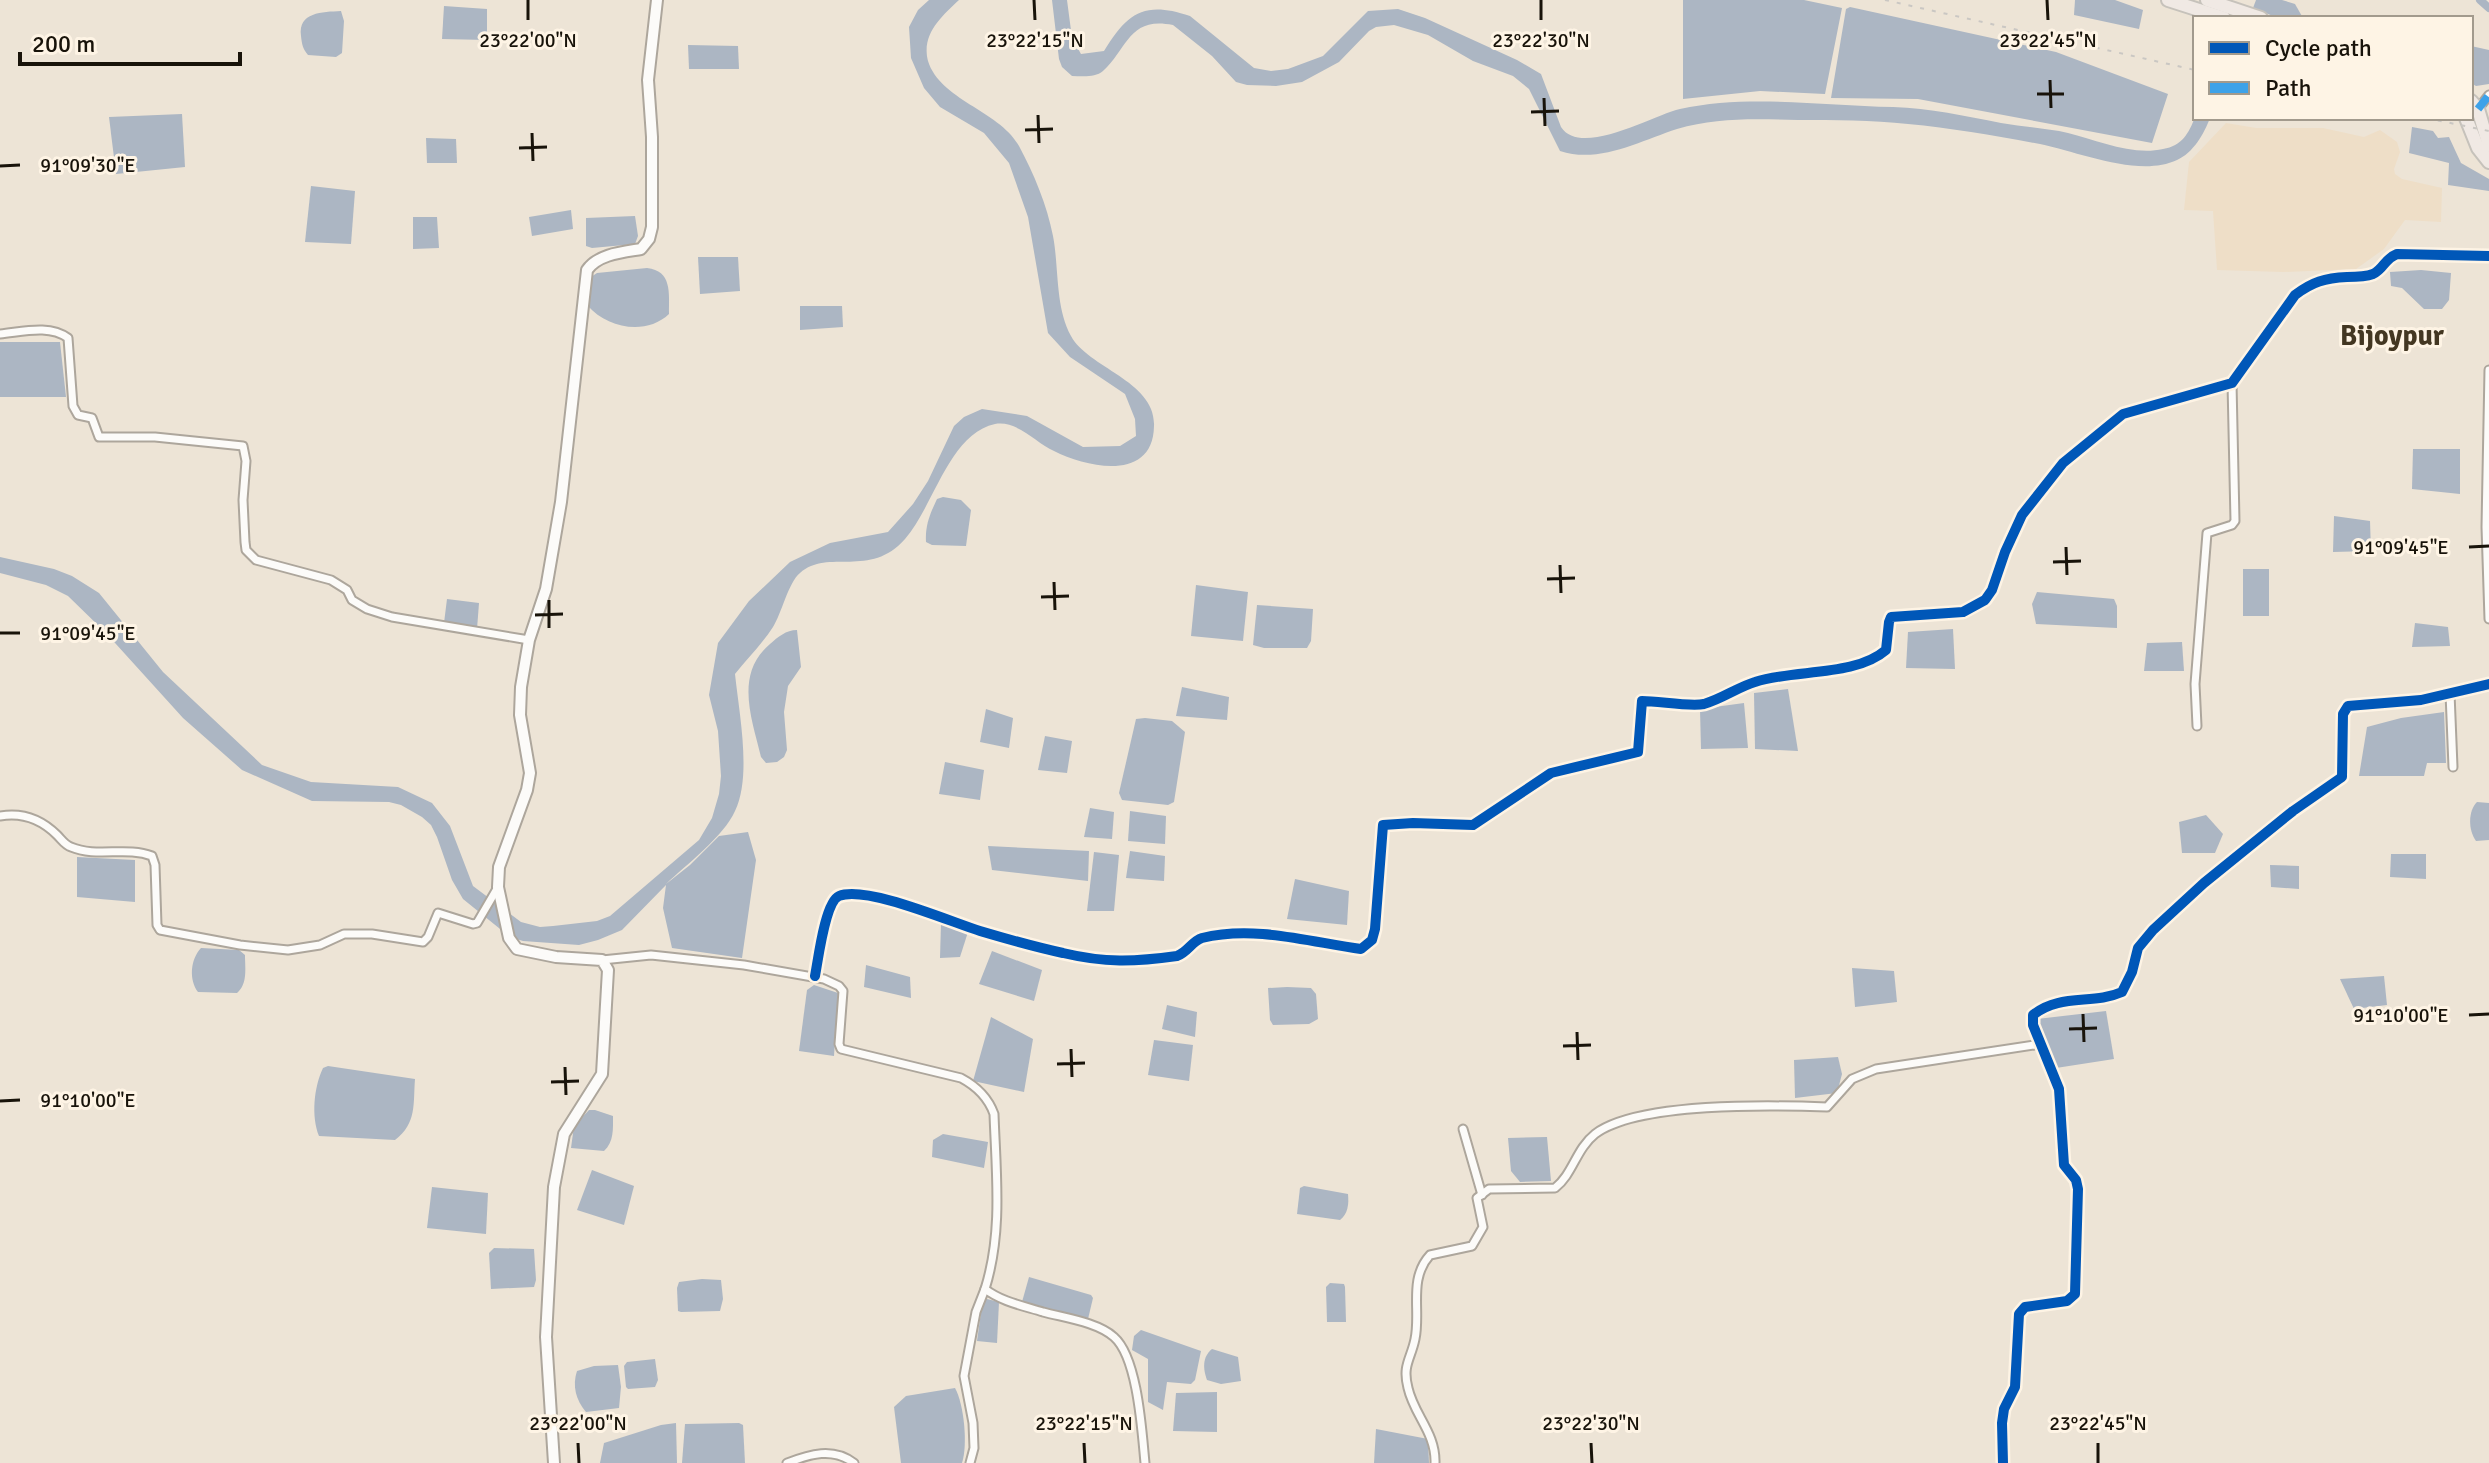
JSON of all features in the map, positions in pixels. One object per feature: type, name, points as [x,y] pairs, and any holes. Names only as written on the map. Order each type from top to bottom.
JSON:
[{"type":"main road","points":[[554,1463],[546,1337],[554,1187],[564,1134],[602,1074],[608,970],[602,960],[556,957],[517,949],[509,938],[497,892],[499,867],[527,790],[530,773],[520,715],[521,687],[529,640],[546,589],[561,502],[587,270],[592,262],[601,258],[641,249],[649,239],[652,227],[652,137],[648,80],[657,0]]},
{"type":"main road","points":[[2168,0],[2211,4],[2254,16]]},
{"type":"main road","points":[[2474,105],[2489,146]]},
{"type":"main road","points":[[2467,120],[2478,148],[2489,162]]},
{"type":"street","points":[[2474,105],[2489,95]]},
{"type":"street","points":[[2197,726],[2195,684],[2207,533],[2232,525],[2235,521],[2232,383],[2295,295],[2308,285],[2321,279],[2373,274],[2385,260],[2397,254],[2489,256]]},
{"type":"street","points":[[0,334],[44,330],[68,338],[73,406],[78,415],[92,418],[99,437],[155,437],[243,446],[246,461],[243,500],[245,542],[246,550],[256,560],[331,580],[347,590],[352,600],[392,617],[529,640]]},
{"type":"street","points":[[2489,370],[2486,527],[2489,619]]},
{"type":"street","points":[[815,976],[827,915],[835,899],[842,895],[889,900],[994,935],[1065,954],[1119,963],[1177,956],[1186,952],[1198,939],[1219,936],[1266,934],[1361,949],[1368,946],[1373,936],[1378,911],[1383,825],[1473,825],[1551,773],[1638,752],[1642,701],[1703,704],[1757,681],[1833,670],[1869,660],[1886,650],[1891,617],[1963,612],[1975,607],[1992,590],[2022,515],[2063,463],[2123,414],[2232,383]]},
{"type":"street","points":[[2003,1463],[2002,1423],[2004,1409],[2015,1387],[2019,1314],[2025,1307],[2067,1301],[2075,1294],[2078,1189],[2076,1180],[2064,1165],[2059,1089],[2033,1025],[2034,1013],[2056,1002],[2113,996],[2122,992],[2132,972],[2138,948],[2153,930],[2204,883],[2293,811],[2342,777],[2343,714],[2348,706],[2421,700],[2489,684]]},
{"type":"street","points":[[2450,693],[2453,767]]},
{"type":"street","points":[[0,816],[31,817],[47,826],[67,846],[87,853],[135,852],[152,856],[157,925],[163,932],[288,950],[320,945],[344,934],[372,934],[423,942],[438,913],[473,924],[480,919],[497,892]]},
{"type":"street","points":[[602,960],[651,955],[815,976],[842,988],[841,1049],[961,1078],[972,1084],[991,1105],[994,1114],[997,1219],[993,1263],[976,1312],[964,1376],[973,1423],[974,1448],[970,1463]]},
{"type":"street","points":[[1435,1463],[1432,1437],[1407,1386],[1407,1359],[1415,1339],[1419,1273],[1430,1255],[1466,1249],[1476,1242],[1483,1227],[1477,1198],[1489,1189],[1555,1188],[1562,1183],[1581,1146],[1603,1129],[1625,1121],[1760,1104],[1827,1107],[1852,1079],[1876,1069],[2041,1044]]},
{"type":"street","points":[[1463,1129],[1482,1195]]},
{"type":"street","points":[[985,1289],[1002,1299],[1113,1336],[1125,1354],[1140,1406],[1145,1463]]},
{"type":"street","points":[[787,1463],[815,1454],[836,1453],[854,1463]]},
{"type":"shaded area","points":[[929,0],[959,0],[934,26],[928,42],[928,61],[945,86],[998,123],[1019,146],[1050,224],[1066,325],[1080,347],[1144,397],[1152,411],[1154,426],[1151,444],[1143,456],[1131,463],[1100,465],[1054,451],[1011,425],[995,424],[979,430],[954,456],[915,525],[892,551],[864,561],[811,566],[796,578],[773,627],[735,674],[744,763],[735,811],[714,840],[666,884],[719,836],[748,832],[756,860],[742,958],[672,948],[663,908],[666,885],[622,930],[598,940],[579,945],[523,941],[510,937],[463,899],[452,880],[431,825],[422,817],[389,802],[312,801],[242,770],[183,718],[68,596],[46,585],[0,573],[0,557],[54,569],[99,593],[163,672],[262,765],[311,782],[398,787],[432,803],[450,826],[473,886],[521,922],[540,927],[597,921],[610,916],[699,840],[712,818],[721,776],[718,731],[709,695],[718,643],[749,601],[790,562],[830,543],[888,532],[928,481],[954,426],[964,417],[982,409],[1027,416],[1083,447],[1120,446],[1136,436],[1135,419],[1125,394],[1070,357],[1048,333],[1028,217],[1009,163],[984,133],[940,107],[924,88],[911,58],[909,27],[918,10]]},
{"type":"shaded area","points":[[1052,0],[1067,0],[1072,38],[1081,54],[1104,51],[1129,19],[1138,14],[1148,10],[1174,11],[1190,16],[1254,68],[1271,71],[1288,69],[1323,56],[1368,11],[1398,9],[1425,18],[1541,74],[1561,127],[1571,135],[1584,138],[1618,132],[1680,109],[1733,102],[1920,109],[2060,131],[2115,146],[2151,151],[2180,142],[2194,120],[2209,120],[2197,142],[2183,157],[2162,165],[2145,166],[2109,162],[2040,144],[1974,132],[1853,120],[1707,122],[1590,155],[1560,151],[1529,89],[1513,76],[1473,61],[1428,35],[1394,25],[1369,31],[1339,62],[1302,82],[1276,86],[1236,82],[1212,56],[1173,25],[1158,23],[1147,25],[1131,36],[1100,73],[1072,76],[1062,67]]},
{"type":"shaded area","points":[[1683,0],[1804,0],[1842,8],[1825,94],[1760,91],[1683,99]]},
{"type":"shaded area","points":[[2075,0],[2115,0],[2143,10],[2139,29],[2074,15]]},
{"type":"shaded area","points":[[2256,0],[2282,0],[2295,4],[2302,16],[2273,16],[2253,8]]},
{"type":"shaded area","points":[[444,6],[487,9],[487,40],[442,39]]},
{"type":"shaded area","points":[[1850,7],[2056,52],[2168,94],[2152,143],[1918,99],[1831,98],[1846,9]]},
{"type":"shaded area","points":[[341,11],[344,21],[342,53],[336,57],[308,55],[301,39],[303,22],[313,15]]},
{"type":"shaded area","points":[[688,45],[738,46],[739,69],[689,69]]},
{"type":"shaded area","points":[[2473,46],[2489,50],[2489,84],[2473,84]]},
{"type":"shaded area","points":[[182,114],[185,167],[116,174],[109,117]]},
{"type":"shaded area","points":[[2226,123],[2256,128],[2323,128],[2364,137],[2380,130],[2397,142],[2400,152],[2395,174],[2402,179],[2442,188],[2441,222],[2405,220],[2384,249],[2356,269],[2283,272],[2217,270],[2213,211],[2184,210],[2189,162]]},
{"type":"shaded area","points":[[2412,127],[2433,131],[2438,138],[2449,137],[2461,163],[2489,179],[2489,191],[2448,185],[2449,163],[2409,153]]},
{"type":"shaded area","points":[[426,138],[456,139],[457,163],[427,163]]},
{"type":"shaded area","points":[[311,186],[355,191],[351,244],[305,242]]},
{"type":"shaded area","points":[[571,210],[573,229],[532,236],[529,217]]},
{"type":"shaded area","points":[[635,216],[638,236],[635,244],[586,246],[586,218]]},
{"type":"shaded area","points":[[413,217],[437,217],[439,248],[413,249]]},
{"type":"shaded area","points":[[698,257],[738,257],[740,291],[700,294]]},
{"type":"shaded area","points":[[647,268],[661,273],[667,284],[669,314],[660,321],[638,327],[616,324],[605,320],[588,306],[591,277],[597,273]]},
{"type":"shaded area","points":[[2421,270],[2451,273],[2449,300],[2442,309],[2424,309],[2402,288],[2391,286],[2390,272]]},
{"type":"shaded area","points":[[800,306],[842,306],[843,327],[800,330]]},
{"type":"shaded area","points":[[0,342],[60,342],[66,397],[0,397]]},
{"type":"shaded area","points":[[2413,449],[2460,449],[2460,494],[2412,489]]},
{"type":"shaded area","points":[[937,499],[961,500],[971,510],[966,546],[926,542],[930,515]]},
{"type":"shaded area","points":[[2334,516],[2370,521],[2371,551],[2333,552]]},
{"type":"shaded area","points":[[2243,569],[2269,569],[2269,616],[2243,616]]},
{"type":"shaded area","points":[[1196,585],[1248,592],[1243,641],[1191,636]]},
{"type":"shaded area","points":[[2037,592],[2114,599],[2117,628],[2036,624],[2032,604]]},
{"type":"shaded area","points":[[447,599],[479,603],[477,629],[444,623]]},
{"type":"shaded area","points":[[1257,605],[1313,609],[1311,641],[1307,648],[1253,645]]},
{"type":"shaded area","points":[[2415,623],[2448,627],[2450,646],[2412,647]]},
{"type":"shaded area","points":[[1953,629],[1955,669],[1906,668],[1908,632]]},
{"type":"shaded area","points":[[797,630],[801,667],[788,686],[784,712],[787,750],[777,762],[766,763],[761,757],[750,712],[752,669],[773,641]]},
{"type":"shaded area","points":[[2182,642],[2184,671],[2144,671],[2147,643]]},
{"type":"shaded area","points":[[1182,687],[1229,697],[1227,720],[1176,716]]},
{"type":"shaded area","points":[[1788,689],[1798,751],[1755,749],[1754,693]]},
{"type":"shaded area","points":[[1744,703],[1748,748],[1701,749],[1700,709]]},
{"type":"shaded area","points":[[986,709],[1013,718],[1009,748],[980,742]]},
{"type":"shaded area","points":[[2444,712],[2446,763],[2427,763],[2424,776],[2359,776],[2367,727]]},
{"type":"shaded area","points":[[1136,719],[1172,721],[1185,732],[1174,802],[1168,805],[1122,800],[1119,793]]},
{"type":"shaded area","points":[[1045,736],[1072,741],[1067,773],[1038,770]]},
{"type":"shaded area","points":[[945,762],[984,770],[980,800],[939,794]]},
{"type":"shaded area","points":[[2477,802],[2489,803],[2489,840],[2476,841],[2472,832],[2471,815]]},
{"type":"shaded area","points":[[1090,808],[1114,812],[1112,839],[1084,837]]},
{"type":"shaded area","points":[[1130,811],[1166,816],[1165,844],[1128,841]]},
{"type":"shaded area","points":[[2206,815],[2223,834],[2215,853],[2182,853],[2179,822]]},
{"type":"shaded area","points":[[988,846],[1089,851],[1088,881],[992,870]]},
{"type":"shaded area","points":[[1130,851],[1165,856],[1164,881],[1126,878]]},
{"type":"shaded area","points":[[1094,852],[1119,855],[1114,911],[1087,911]]},
{"type":"shaded area","points":[[2391,854],[2426,854],[2426,879],[2390,877]]},
{"type":"shaded area","points":[[77,857],[135,860],[135,902],[77,897]]},
{"type":"shaded area","points":[[2270,865],[2299,866],[2299,889],[2271,887]]},
{"type":"shaded area","points":[[1295,879],[1349,891],[1347,925],[1287,919]]},
{"type":"shaded area","points":[[941,923],[968,932],[960,957],[940,958]]},
{"type":"shaded area","points":[[201,948],[239,950],[245,955],[244,980],[237,993],[198,992],[192,970]]},
{"type":"shaded area","points":[[992,951],[1042,970],[1034,1001],[979,984]]},
{"type":"shaded area","points":[[866,965],[910,977],[911,998],[864,987]]},
{"type":"shaded area","points":[[1852,968],[1894,971],[1897,1002],[1855,1007]]},
{"type":"shaded area","points":[[2384,976],[2387,1005],[2354,1009],[2340,979]]},
{"type":"shaded area","points":[[814,985],[838,993],[834,1056],[799,1051],[807,990]]},
{"type":"shaded area","points":[[1268,988],[1311,988],[1316,994],[1318,1019],[1309,1024],[1273,1025]]},
{"type":"shaded area","points":[[1167,1005],[1197,1012],[1195,1037],[1162,1029]]},
{"type":"shaded area","points":[[2106,1011],[2114,1059],[2056,1068],[2037,1019]]},
{"type":"shaded area","points":[[991,1017],[1033,1039],[1024,1092],[973,1081]]},
{"type":"shaded area","points":[[1154,1040],[1193,1045],[1189,1081],[1148,1075]]},
{"type":"shaded area","points":[[1838,1057],[1842,1074],[1837,1093],[1795,1098],[1794,1060]]},
{"type":"shaded area","points":[[328,1066],[415,1079],[412,1112],[402,1134],[395,1140],[319,1136],[314,1111],[316,1093],[323,1068]]},
{"type":"shaded area","points":[[589,1110],[613,1116],[611,1139],[604,1151],[571,1148],[574,1126]]},
{"type":"shaded area","points":[[943,1134],[988,1142],[984,1168],[932,1157],[933,1140]]},
{"type":"shaded area","points":[[1547,1137],[1551,1181],[1520,1182],[1511,1171],[1508,1138]]},
{"type":"shaded area","points":[[592,1170],[634,1186],[624,1225],[577,1210]]},
{"type":"shaded area","points":[[1304,1186],[1348,1194],[1343,1218],[1297,1214],[1300,1188]]},
{"type":"shaded area","points":[[432,1187],[488,1193],[486,1234],[427,1228]]},
{"type":"shaded area","points":[[494,1248],[534,1249],[534,1287],[491,1289],[489,1253]]},
{"type":"shaded area","points":[[1029,1277],[1091,1295],[1088,1319],[1022,1302]]},
{"type":"shaded area","points":[[721,1280],[723,1299],[720,1311],[678,1311],[679,1282]]},
{"type":"shaded area","points":[[1330,1283],[1344,1284],[1346,1322],[1327,1322],[1326,1287]]},
{"type":"shaded area","points":[[983,1298],[999,1302],[997,1343],[977,1341]]},
{"type":"shaded area","points":[[1141,1330],[1201,1351],[1195,1380],[1191,1384],[1167,1382],[1163,1410],[1148,1402],[1148,1359],[1132,1350],[1134,1336]]},
{"type":"shaded area","points":[[1212,1349],[1238,1357],[1241,1381],[1221,1384],[1207,1380],[1204,1363]]},
{"type":"shaded area","points":[[655,1359],[658,1380],[655,1387],[628,1389],[624,1366],[627,1362]]},
{"type":"shaded area","points":[[618,1365],[621,1387],[619,1408],[586,1412],[576,1393],[577,1371],[594,1366]]},
{"type":"shaded area","points":[[955,1388],[964,1425],[962,1463],[901,1463],[894,1407],[906,1396]]},
{"type":"shaded area","points":[[1217,1392],[1217,1432],[1173,1431],[1176,1393]]},
{"type":"shaded area","points":[[676,1423],[677,1463],[600,1463],[604,1443]]},
{"type":"shaded area","points":[[685,1424],[743,1425],[745,1463],[682,1463]]},
{"type":"shaded area","points":[[1376,1429],[1428,1439],[1429,1463],[1374,1463]]},
{"type":"waterway","points":[[2480,0],[2489,8]]},
{"type":"railway","points":[[1885,0],[2193,70]]},
{"type":"railway","points":[[2436,120],[2489,131]]},
{"type":"marked path","points":[[2478,109],[2489,95]]},
{"type":"cycle path","points":[[815,976],[830,909],[839,896],[852,894],[888,900],[1000,937],[1092,959],[1133,960],[1177,956],[1202,938],[1242,933],[1361,949],[1372,940],[1375,929],[1383,825],[1473,825],[1551,773],[1638,752],[1642,701],[1704,704],[1755,682],[1841,669],[1873,659],[1886,650],[1891,617],[1963,612],[1985,600],[1992,590],[2022,515],[2063,463],[2123,414],[2232,383],[2295,295],[2301,291],[2325,280],[2373,274],[2397,254],[2489,256]]},
{"type":"cycle path","points":[[2003,1463],[2002,1423],[2004,1409],[2015,1387],[2019,1314],[2025,1307],[2067,1301],[2075,1294],[2078,1189],[2076,1180],[2064,1165],[2059,1089],[2033,1025],[2033,1015],[2043,1008],[2065,1001],[2100,998],[2122,992],[2132,972],[2138,948],[2153,930],[2204,883],[2293,811],[2342,777],[2343,714],[2348,706],[2421,700],[2489,684]]},
{"type":"district","name":"Bijoypur","points":[[2392,336]]}]
